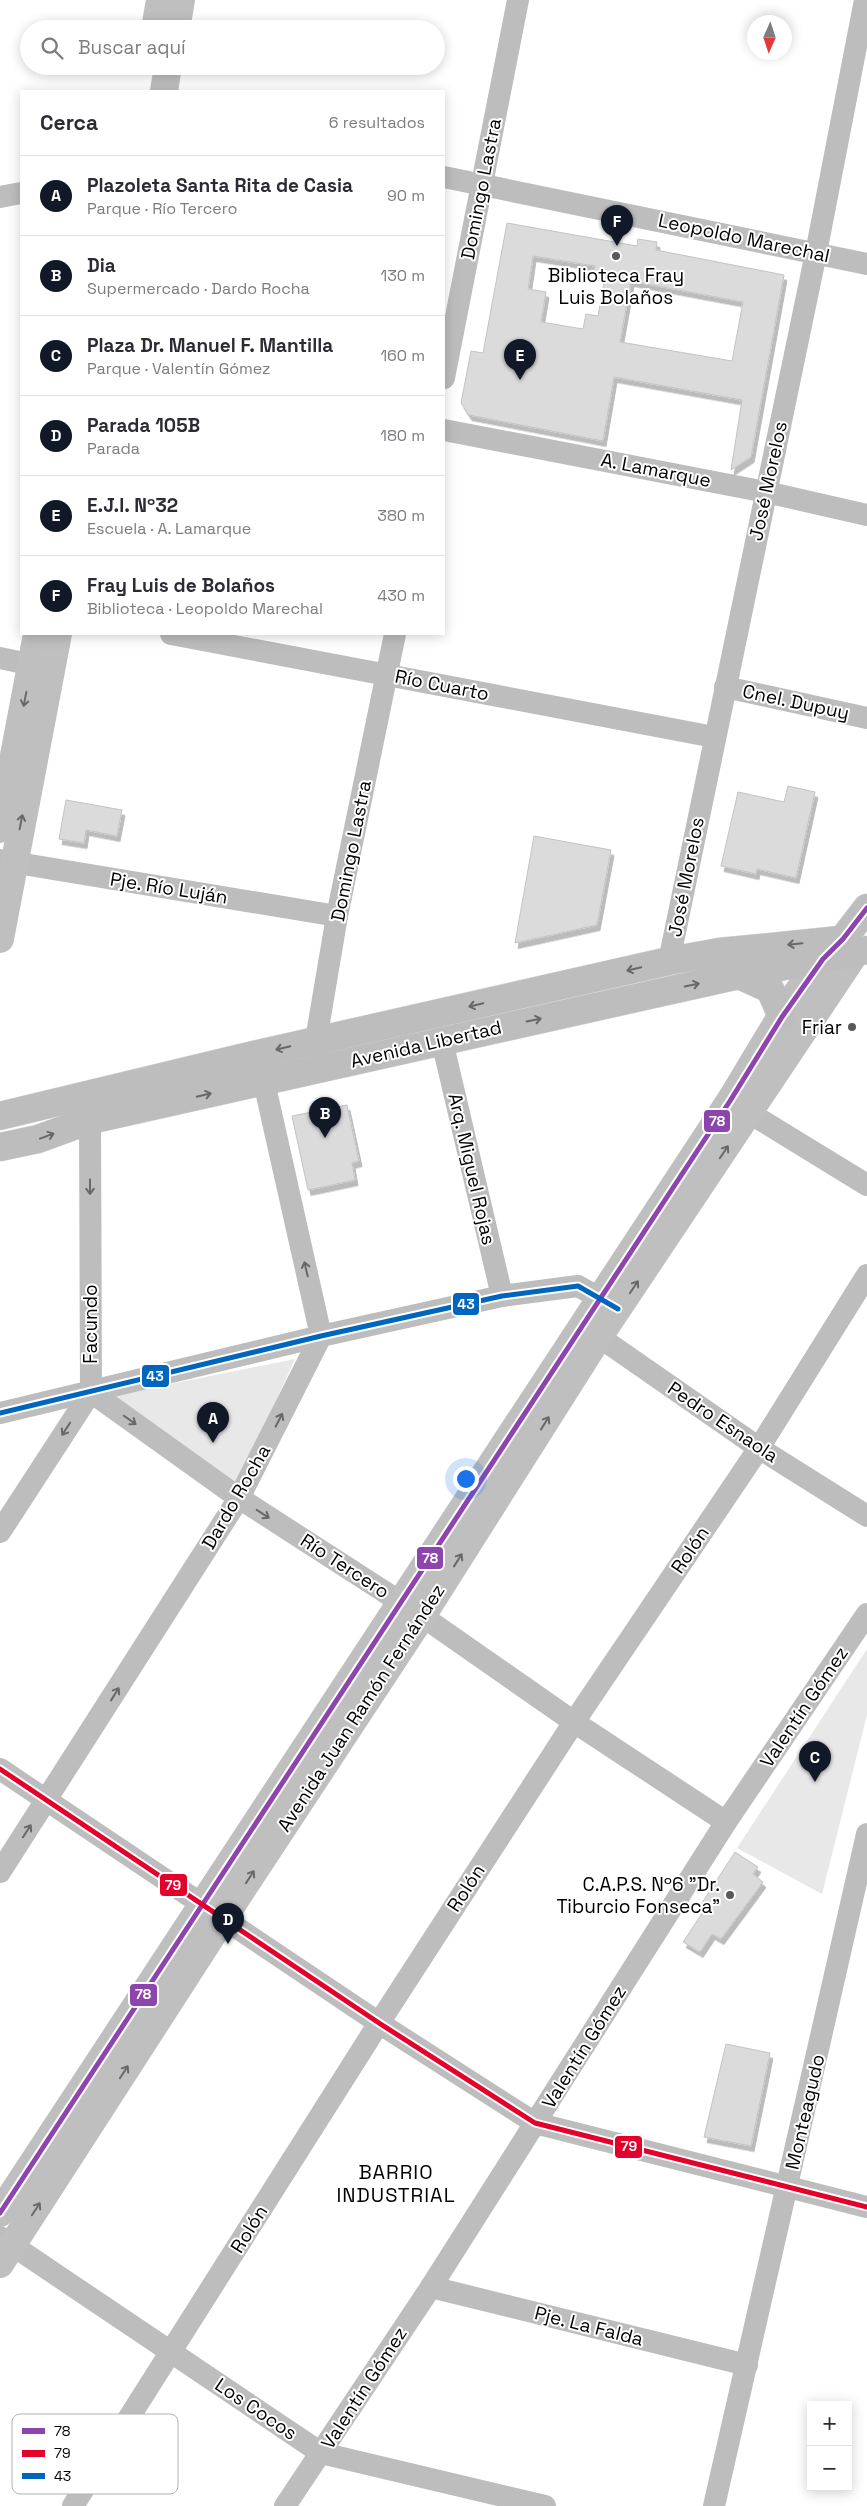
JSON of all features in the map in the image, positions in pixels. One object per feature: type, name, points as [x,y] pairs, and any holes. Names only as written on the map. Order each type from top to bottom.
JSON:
[{"type":"main road","points":[[157,20],[160,0]]},
{"type":"main road","points":[[178,20],[181,0]]},
{"type":"main road","points":[[144,90],[147,75]]},
{"type":"main road","points":[[164,90],[167,75]]},
{"type":"main road","points":[[0,939],[6,861],[41,667],[37,635]]},
{"type":"main road","points":[[0,829],[41,667],[57,635]]},
{"type":"main road","points":[[858,943],[867,908]]},
{"type":"main road","name":"Avenida Libertad","points":[[0,1116],[316,1040],[669,961],[719,952],[858,943]]},
{"type":"main road","name":"Avenida Libertad","points":[[0,1147],[38,1139],[90,1120],[739,975],[823,959],[858,943]]},
{"type":"main road","name":"Avenida Juan Ramón Fernández","points":[[0,2213],[213,1910],[412,1609],[590,1331],[740,1107],[858,943]]},
{"type":"main road","name":"Avenida Juan Ramón Fernández","points":[[740,1107],[782,1017],[823,959]]},
{"type":"main road","points":[[739,975],[770,989],[782,1017]]},
{"type":"main road","name":"Avenida Juan Ramón Fernández","points":[[4,2249],[213,1910]]},
{"type":"street","name":"Domingo Lastra","points":[[445,373],[518,0]]},
{"type":"street","name":"José Morelos","points":[[669,961],[816,253],[865,0]]},
{"type":"street","name":"Leopoldo Marechal","points":[[445,177],[867,264]]},
{"type":"street","points":[[0,197],[20,193]]},
{"type":"street","name":"A. Lamarque","points":[[445,430],[766,492],[867,515]]},
{"type":"street","name":"Río Cuarto","points":[[175,635],[714,737]]},
{"type":"street","name":"Domingo Lastra","points":[[323,1068],[316,1040],[338,916],[395,635]]},
{"type":"street","points":[[0,658],[41,667]]},
{"type":"street","name":"Cnel. Dupuy","points":[[725,687],[867,718]]},
{"type":"street","name":"Pje. Río Luján","points":[[6,861],[338,916]]},
{"type":"street","name":"Arq. Miguel Rojas","points":[[442,1041],[502,1296]]},
{"type":"street","points":[[264,1082],[321,1336]]},
{"type":"street","points":[[740,1107],[867,1185]]},
{"type":"street","name":"Facundo","points":[[90,1120],[91,1392]]},
{"type":"street","name":"Rolón","points":[[132,2414],[379,2023],[574,1722],[759,1448],[867,1274]]},
{"type":"street","points":[[0,1413],[321,1336],[502,1296],[578,1286],[609,1303]]},
{"type":"street","name":"Pedro Esnaola","points":[[590,1331],[759,1448],[867,1516]]},
{"type":"street","name":"Dardo Rocha","points":[[0,1872],[239,1498],[321,1336]]},
{"type":"street","points":[[0,1532],[91,1392]]},
{"type":"street","name":"Río Tercero","points":[[91,1392],[239,1498],[412,1609],[574,1722],[726,1822]]},
{"type":"street","name":"Valentín Gómez","points":[[285,2506],[431,2287],[726,1822],[867,1614]]},
{"type":"street","points":[[0,1770],[213,1910],[379,2023],[535,2123],[867,2207]]},
{"type":"street","name":"Monteagudo","points":[[714,2506],[862,1879],[867,1834]]},
{"type":"street","name":"Los Cocos","points":[[4,2249],[172,2352],[321,2453],[545,2506]]},
{"type":"street","name":"Pje. La Falda","points":[[431,2287],[748,2365]]},
{"type":"street","name":"Rolón","points":[[73,2506],[81,2494]]},
{"type":"shaded area","points":[[295,1359],[235,1489],[106,1397]]},
{"type":"shaded area","points":[[867,1649],[867,1715],[822,1894],[737,1848]]},
{"type":"building","points":[[507,223],[637,246],[638,239],[657,242],[656,250],[784,275],[751,457],[731,470],[742,400],[614,377],[603,441],[469,415],[461,403],[471,351],[483,353]],"holes":[[[533,256],[595,266],[593,274],[605,277],[598,316],[586,314],[583,329],[541,322],[546,292],[528,289]],[[631,281],[743,302],[732,361],[620,342]]]},
{"type":"building","points":[[788,786],[815,792],[796,878],[757,869],[756,874],[721,866],[738,792],[784,802]]},
{"type":"building","points":[[66,800],[122,810],[117,836],[86,830],[84,843],[59,839]]},
{"type":"building","points":[[534,836],[611,850],[597,925],[515,943]]},
{"type":"building","points":[[347,1105],[359,1161],[352,1163],[355,1180],[308,1190],[292,1116]]},
{"type":"building","name":"C.A.P.S. Nº6 \"Dr. Tiburcio Fonseca\"","points":[[735,1852],[758,1867],[753,1874],[763,1882],[721,1939],[712,1934],[700,1952],[683,1942],[703,1912],[698,1909]]},
{"type":"building","points":[[726,2044],[770,2053],[751,2146],[704,2137]]},
{"type":"transit line","name":"78","points":[[0,2213],[730,1101],[782,1017],[823,959],[843,939],[867,908]]},
{"type":"transit line","name":"43","points":[[0,1413],[321,1336],[502,1296],[578,1286],[618,1309]]},
{"type":"transit line","name":"79","points":[[0,1769],[379,2023],[535,2123],[867,2207]]},
{"type":"place","name":"Fray Luis de Bolaños","points":[[617,246]]},
{"type":"place","name":"Biblioteca Fray Luis Bolaños","points":[[616,256]]},
{"type":"place","name":"E.J.I. Nº32","points":[[520,380]]},
{"type":"place","name":"Friar","points":[[852,1027]]},
{"type":"place","name":"Dia","points":[[325,1138]]},
{"type":"place","name":"Plazoleta Santa Rita de Casia","points":[[213,1443]]},
{"type":"place","name":"Plaza Dr. Manuel F. Mantilla","points":[[815,1782]]},
{"type":"place","name":"C.A.P.S. Nº6 \"Dr. Tiburcio Fonseca\"","points":[[730,1895]]},
{"type":"place","name":"Parada 105B","points":[[228,1944]]},
{"type":"district","name":"BARRIO INDUSTRIAL","points":[[396,2184]]}]
